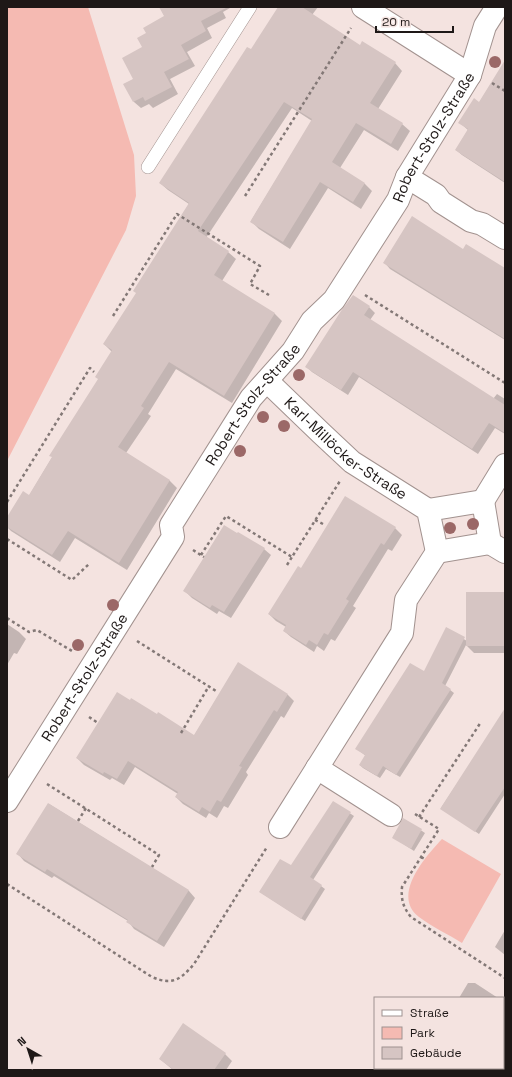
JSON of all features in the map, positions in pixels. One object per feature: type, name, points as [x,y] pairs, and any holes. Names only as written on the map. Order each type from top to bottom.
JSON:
[{"type":"street","points":[[364,7],[470,75]]},
{"type":"street","name":"Robert-Stolz-Straße","points":[[7,801],[173,537],[171,525],[251,398],[293,351],[312,321],[334,300],[398,200],[407,177],[470,75],[485,26],[497,7]]},
{"type":"street","points":[[407,177],[436,195],[441,202],[471,221],[482,224],[505,238]]},
{"type":"street","name":"Karl-Millöcker-Straße","points":[[267,381],[352,462],[428,510]]},
{"type":"street","points":[[437,552],[497,547],[483,501],[505,465]]},
{"type":"street","points":[[280,827],[402,633],[406,600],[437,552],[428,510],[483,501]]},
{"type":"street","points":[[317,768],[391,815]]},
{"type":"lane","points":[[148,167],[250,7]]},
{"type":"path","points":[[245,196],[364,7]]},
{"type":"path","points":[[113,316],[177,214],[260,266],[250,284],[269,295]]},
{"type":"path","points":[[346,283],[505,383]]},
{"type":"path","points":[[7,502],[90,368],[94,372]]},
{"type":"path","points":[[288,565],[352,462]]},
{"type":"path","points":[[201,555],[226,516],[292,557]]},
{"type":"path","points":[[315,520],[323,524]]},
{"type":"path","points":[[7,539],[72,580],[89,564]]},
{"type":"path","points":[[7,618],[29,632],[38,630],[93,664]]},
{"type":"path","points":[[116,627],[216,691]]},
{"type":"path","points":[[181,733],[209,686]]},
{"type":"path","points":[[420,817],[481,722]]},
{"type":"path","points":[[26,770],[159,855],[152,867]]},
{"type":"path","points":[[391,815],[400,806],[439,829],[402,887],[401,898],[404,909],[411,917],[505,978]]},
{"type":"path","points":[[78,821],[86,808]]},
{"type":"path","points":[[7,884],[152,977],[161,981],[170,981],[183,976],[194,964],[280,827]]},
{"type":"path","points":[[420,857],[425,860]]},
{"type":"green space","points":[[7,7],[88,7],[134,155],[136,196],[126,230],[7,461]]},
{"type":"green space","points":[[442,839],[501,874],[462,943],[419,917],[411,908],[408,898],[409,888],[420,866]]},
{"type":"building","points":[[159,7],[228,7],[201,21],[206,31],[181,45],[189,59],[164,72],[172,87],[145,101],[143,97],[133,102],[123,84],[133,79],[122,58],[142,47],[137,38],[146,33],[143,28],[164,16]]},
{"type":"building","points":[[278,7],[302,7],[360,45],[362,41],[396,62],[370,103],[403,123],[391,144],[356,123],[332,162],[365,183],[353,202],[320,182],[283,242],[250,222],[312,119],[284,102],[198,231],[229,251],[214,275],[275,313],[224,396],[169,362],[141,406],[144,408],[118,447],[170,480],[119,563],[68,531],[52,555],[7,527],[7,517],[23,491],[29,495],[52,457],[49,456],[98,379],[95,377],[112,350],[103,344],[136,293],[133,291],[189,203],[159,183],[247,47],[251,49]]},
{"type":"building","points":[[505,60],[505,182],[455,150],[468,129],[458,123],[474,98],[479,102]]},
{"type":"building","points":[[412,216],[463,249],[466,244],[505,268],[505,339],[383,263]]},
{"type":"building","points":[[353,295],[370,306],[364,315],[505,405],[505,433],[489,423],[472,449],[353,372],[341,390],[305,367]]},
{"type":"building","points":[[345,496],[396,527],[384,545],[381,543],[346,599],[349,601],[328,635],[324,633],[317,645],[309,640],[306,645],[283,631],[286,625],[268,614],[298,566],[301,568]]},
{"type":"building","points":[[224,525],[265,548],[224,612],[212,605],[210,608],[183,591]]},
{"type":"building","points":[[466,592],[505,592],[505,646],[466,646]]},
{"type":"building","points":[[446,627],[465,637],[442,683],[451,689],[396,775],[383,766],[377,776],[359,765],[365,755],[355,749],[410,663],[424,671]]},
{"type":"building","points":[[238,662],[288,694],[277,712],[274,710],[239,766],[242,767],[221,802],[217,800],[210,812],[202,807],[199,812],[175,797],[178,792],[128,761],[117,779],[104,772],[103,774],[76,758],[117,692],[130,700],[131,698],[157,714],[158,712],[194,735]]},
{"type":"building","points":[[505,708],[505,787],[475,832],[440,809]]},
{"type":"building","points":[[333,801],[351,812],[310,877],[322,885],[301,919],[259,892],[280,859],[291,865]]},
{"type":"building","points":[[48,803],[189,890],[157,941],[126,922],[128,920],[47,869],[45,872],[16,854]]},
{"type":"building","points":[[403,818],[422,829],[411,849],[392,838]]},
{"type":"building","points":[[183,1023],[226,1053],[214,1070],[174,1070],[159,1059]]}]
